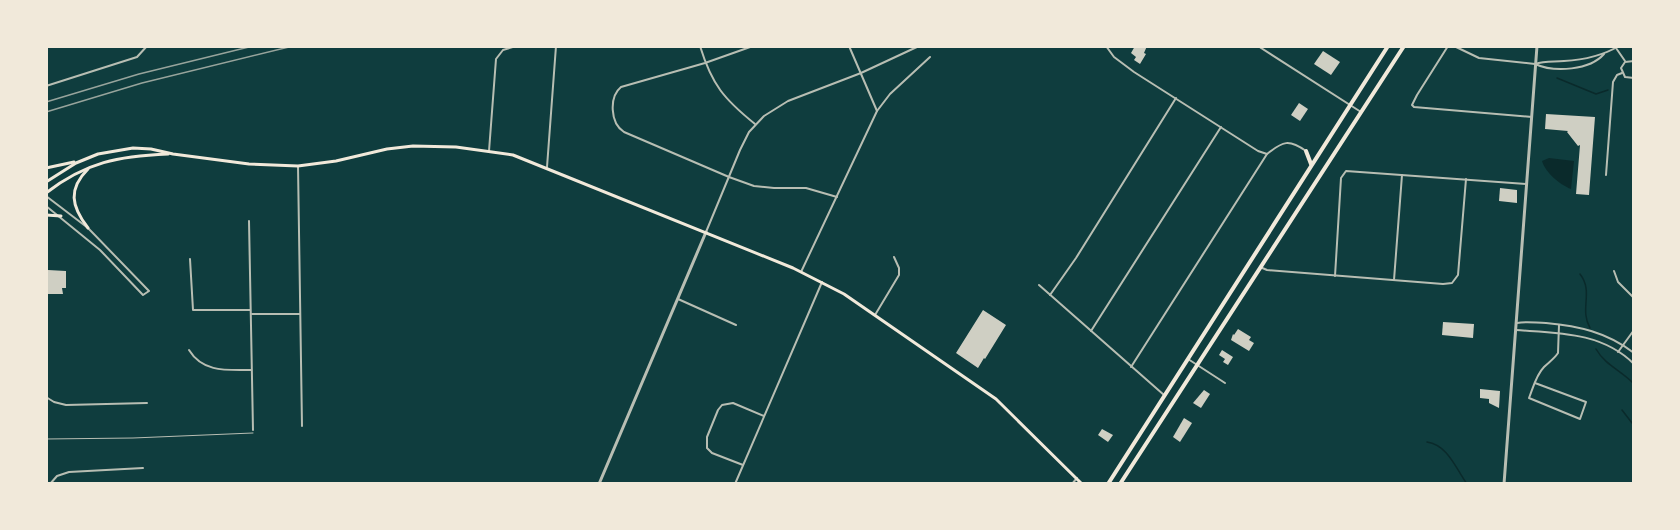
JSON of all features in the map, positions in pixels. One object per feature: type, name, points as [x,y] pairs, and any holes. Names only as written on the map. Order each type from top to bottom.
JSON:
[{"type":"main road","points":[[1108,483],[1388,46]]},
{"type":"main road","points":[[1120,483],[1404,46]]},
{"type":"main road","points":[[46,182],[63,170],[85,160],[103,153],[133,148],[249,164],[298,166],[413,146],[456,147],[513,155],[706,232],[822,282],[875,315],[996,399],[1082,483]]},
{"type":"main road","points":[[1306,151],[1320,152]]},
{"type":"main road","points":[[1306,151],[1311,165]]},
{"type":"main road","points":[[46,194],[70,176],[90,166],[121,158],[173,154]]},
{"type":"main road","points":[[46,168],[85,160]]},
{"type":"main road","points":[[88,228],[76,210],[74,195],[79,178],[90,166]]},
{"type":"main road","points":[[46,215],[61,216]]},
{"type":"street","points":[[46,86],[137,57],[147,46]]},
{"type":"street","points":[[489,151],[496,59],[503,50],[516,46]]},
{"type":"street","points":[[547,167],[556,46]]},
{"type":"street","points":[[700,46],[711,78],[725,98],[755,124]]},
{"type":"street","points":[[753,46],[705,63],[619,88],[615,97],[613,118],[619,129],[754,186],[812,189],[837,197]]},
{"type":"street","points":[[849,46],[877,111]]},
{"type":"street","points":[[599,483],[744,142],[755,124],[777,106],[861,73],[919,46]]},
{"type":"street","points":[[1106,46],[1118,61],[1253,148],[1267,154]]},
{"type":"street","points":[[1258,46],[1361,112]]},
{"type":"street","points":[[1448,46],[1412,105],[1421,109],[1532,117]]},
{"type":"street","points":[[1454,46],[1479,58],[1535,64],[1585,59],[1618,47],[1625,62]]},
{"type":"street","points":[[1504,483],[1538,46]]},
{"type":"street","points":[[1535,64],[1543,68],[1572,68],[1595,62],[1604,54]]},
{"type":"street","points":[[801,272],[877,111],[890,94],[930,57]]},
{"type":"street","points":[[1633,61],[1625,62],[1621,68],[1625,77],[1634,78]]},
{"type":"street","points":[[1606,175],[1613,82],[1617,75],[1622,73]]},
{"type":"street","points":[[1050,295],[1076,258],[1176,98]]},
{"type":"street","points":[[1091,331],[1221,127]]},
{"type":"street","points":[[1131,367],[1267,154],[1276,147],[1289,142],[1306,151]]},
{"type":"street","points":[[298,166],[302,426]]},
{"type":"street","points":[[1335,276],[1341,182],[1344,172],[1528,184]]},
{"type":"street","points":[[1394,280],[1402,175]]},
{"type":"street","points":[[1260,267],[1267,270],[1447,284],[1455,280],[1458,275],[1466,179]]},
{"type":"street","points":[[46,194],[88,228],[148,291],[143,295],[100,250],[46,206]]},
{"type":"street","points":[[249,222],[253,431]]},
{"type":"street","points":[[875,315],[899,275],[899,268],[894,257]]},
{"type":"street","points":[[190,259],[193,310],[300,314]]},
{"type":"street","points":[[1614,271],[1618,282],[1634,298]]},
{"type":"street","points":[[735,483],[822,282]]},
{"type":"street","points":[[1039,285],[1164,395]]},
{"type":"street","points":[[678,299],[736,325]]},
{"type":"street","points":[[1516,323],[1588,329],[1634,353]]},
{"type":"street","points":[[1535,383],[1586,402],[1580,419],[1529,398],[1535,383],[1544,367],[1558,353],[1559,325]]},
{"type":"street","points":[[1516,330],[1589,337],[1618,352],[1634,364]]},
{"type":"street","points":[[1618,352],[1634,330]]},
{"type":"street","points":[[189,350],[195,359],[211,368],[251,370]]},
{"type":"street","points":[[1188,359],[1225,383]]},
{"type":"street","points":[[46,397],[66,405],[147,403]]},
{"type":"street","points":[[742,465],[712,453],[707,448],[707,437],[718,410],[722,405],[733,403],[764,417]]},
{"type":"street","points":[[50,483],[57,476],[69,472],[143,468]]},
{"type":"street","points":[[1072,483],[1077,478]]},
{"type":"lane","points":[[46,439],[134,438],[253,431]]},
{"type":"water","points":[[1549,158],[1574,161],[1571,189],[1558,181],[1546,169],[1542,161]]},
{"type":"building","points":[[1135,46],[1147,46],[1144,53],[1146,54],[1140,64],[1134,60],[1136,57],[1131,53]]},
{"type":"building","points":[[1323,51],[1340,62],[1331,75],[1314,64]]},
{"type":"building","points":[[1299,103],[1308,109],[1300,121],[1291,115]]},
{"type":"building","points":[[1546,114],[1595,117],[1589,195],[1576,194],[1580,145],[1578,146],[1568,131],[1545,129]]},
{"type":"building","points":[[1500,188],[1517,190],[1517,203],[1499,201]]},
{"type":"building","points":[[46,271],[66,271],[66,288],[62,288],[63,294],[48,294]]},
{"type":"building","points":[[983,310],[1006,325],[978,368],[956,353]]},
{"type":"building","points":[[1443,322],[1474,324],[1473,338],[1442,335]]},
{"type":"building","points":[[1238,329],[1251,337],[1249,340],[1254,343],[1249,351],[1231,340]]},
{"type":"building","points":[[1222,350],[1233,357],[1228,365],[1219,355]]},
{"type":"building","points":[[1480,389],[1500,391],[1499,408],[1489,403],[1489,399],[1480,398]]},
{"type":"building","points":[[1204,390],[1210,394],[1201,408],[1193,403]]},
{"type":"building","points":[[1184,418],[1192,423],[1180,442],[1173,437]]},
{"type":"building","points":[[1102,429],[1113,435],[1108,442],[1098,435]]},
{"type":"waterway","points":[[1557,78],[1596,94],[1608,90]]},
{"type":"waterway","points":[[1580,274],[1586,287],[1586,314],[1590,328]]},
{"type":"waterway","points":[[1596,349],[1604,359],[1634,384]]},
{"type":"waterway","points":[[1622,410],[1632,423]]},
{"type":"waterway","points":[[1427,442],[1441,448],[1451,458],[1467,484]]},
{"type":"railway","points":[[46,102],[139,74],[253,46]]},
{"type":"railway","points":[[46,112],[142,83],[293,46]]}]
